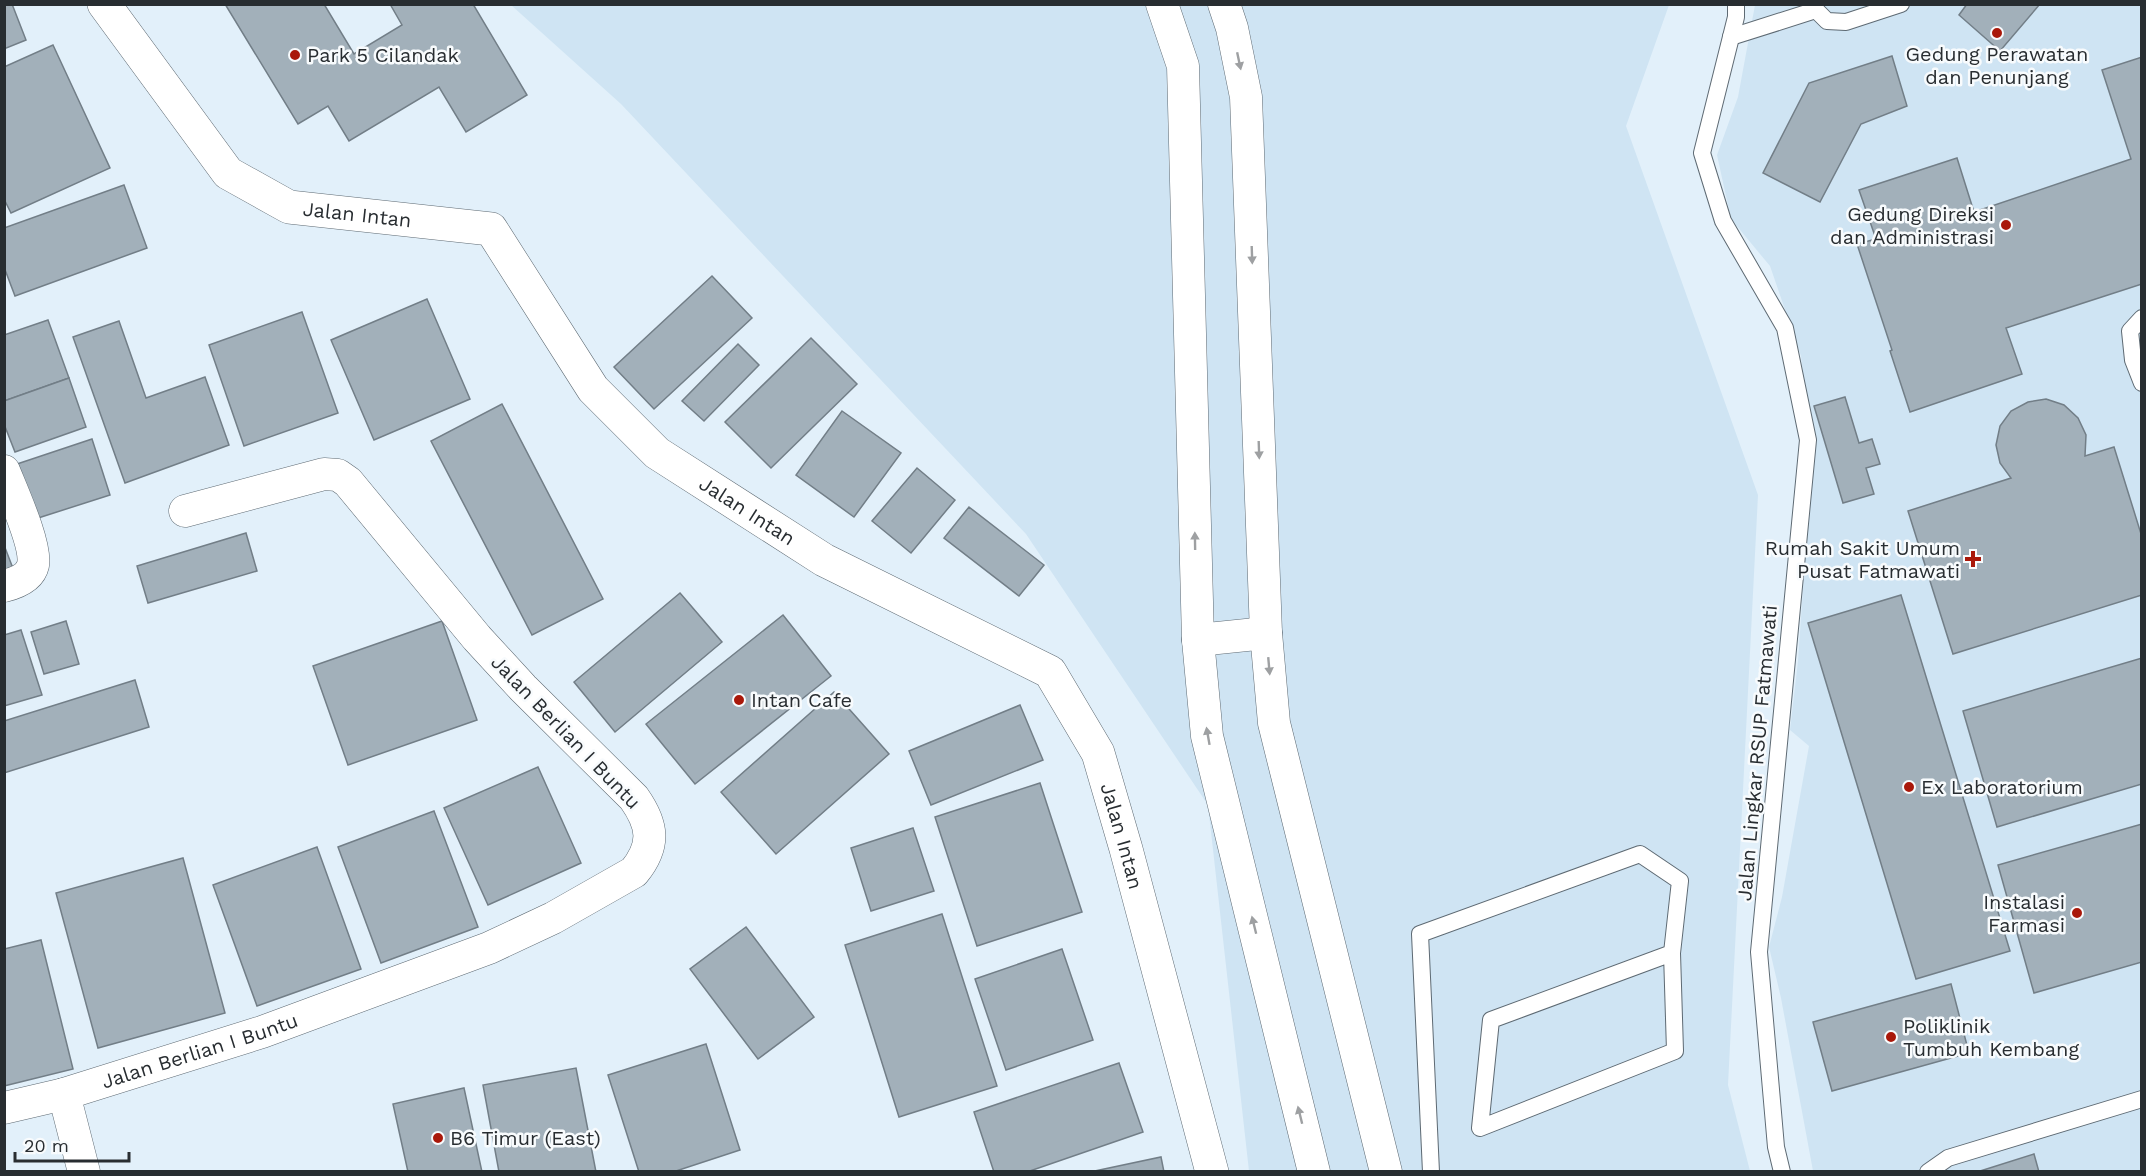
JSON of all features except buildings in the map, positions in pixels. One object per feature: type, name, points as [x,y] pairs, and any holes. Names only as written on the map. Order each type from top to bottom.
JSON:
[{"type":"street","name":"Jalan Intan","points":[[104,4],[228,173],[290,207],[491,229],[593,389],[657,453],[824,560],[1050,672],[1098,753],[1126,849],[1212,1172]]},
{"type":"street","points":[[1162,4],[1183,66],[1198,640],[1207,736],[1314,1172]]},
{"type":"street","points":[[1224,4],[1232,28],[1246,97],[1266,633],[1274,723],[1386,1172]]},
{"type":"street","points":[[4,471],[32,547],[33,565],[27,576],[19,582],[4,586]]},
{"type":"street","name":"Jalan Berlian I Buntu","points":[[4,1108],[64,1094],[262,1032],[489,948],[553,918],[634,872],[643,861],[648,849],[649,825],[643,810],[634,798],[522,688],[477,638],[348,482],[338,475],[324,474],[185,511]]},
{"type":"street","points":[[1198,640],[1266,633]]},
{"type":"street","points":[[64,1094],[84,1172]]},
{"type":"lane","name":"Jalan Lingkar RSUP Fatmawati","points":[[1736,4],[1736,17],[1702,153],[1723,221],[1785,328],[1808,440],[1759,952],[1776,1147],[1782,1172]]},
{"type":"lane","points":[[1731,37],[1815,7],[1827,21],[1846,22],[1901,4]]},
{"type":"lane","points":[[2142,318],[2130,331],[2133,360],[2142,383]]},
{"type":"lane","points":[[1431,1172],[1420,934],[1640,854],[1680,881],[1672,953],[1675,1050],[1480,1128],[1491,1020],[1672,953]]},
{"type":"lane","points":[[1928,1172],[1947,1158],[2142,1099]]},
{"type":"shaded area","points":[[511,5],[1669,5],[1626,126],[1758,495],[1728,1085],[1750,1171],[1249,1171],[1208,805],[1026,534],[621,104]]},
{"type":"shaded area","name":"Rumah Sakit Umum Pusat Fatmawati","points":[[1755,5],[2141,5],[2141,1171],[1813,1171],[1781,998],[1769,947],[1782,897],[1809,746],[1790,730],[1798,661],[1812,457],[1801,356],[1770,266],[1731,219],[1717,155],[1738,97]]},
{"type":"place","name":"Gedung Perawatan dan Penunjang","points":[[1997,33]]},
{"type":"place","name":"Park 5 Cilandak","points":[[295,55]]},
{"type":"place","name":"Gedung Direksi dan Administrasi","points":[[2006,225]]},
{"type":"place","name":"Rumah Sakit Umum Pusat Fatmawati","points":[[1973,559]]},
{"type":"place","name":"Intan Cafe","points":[[739,700]]},
{"type":"place","name":"Ex Laboratorium","points":[[1909,787]]},
{"type":"place","name":"Instalasi Farmasi","points":[[2077,913]]},
{"type":"place","name":"Poliklinik Tumbuh Kembang","points":[[1891,1037]]},
{"type":"place","name":"B6 Timur (East)","points":[[438,1138]]}]
